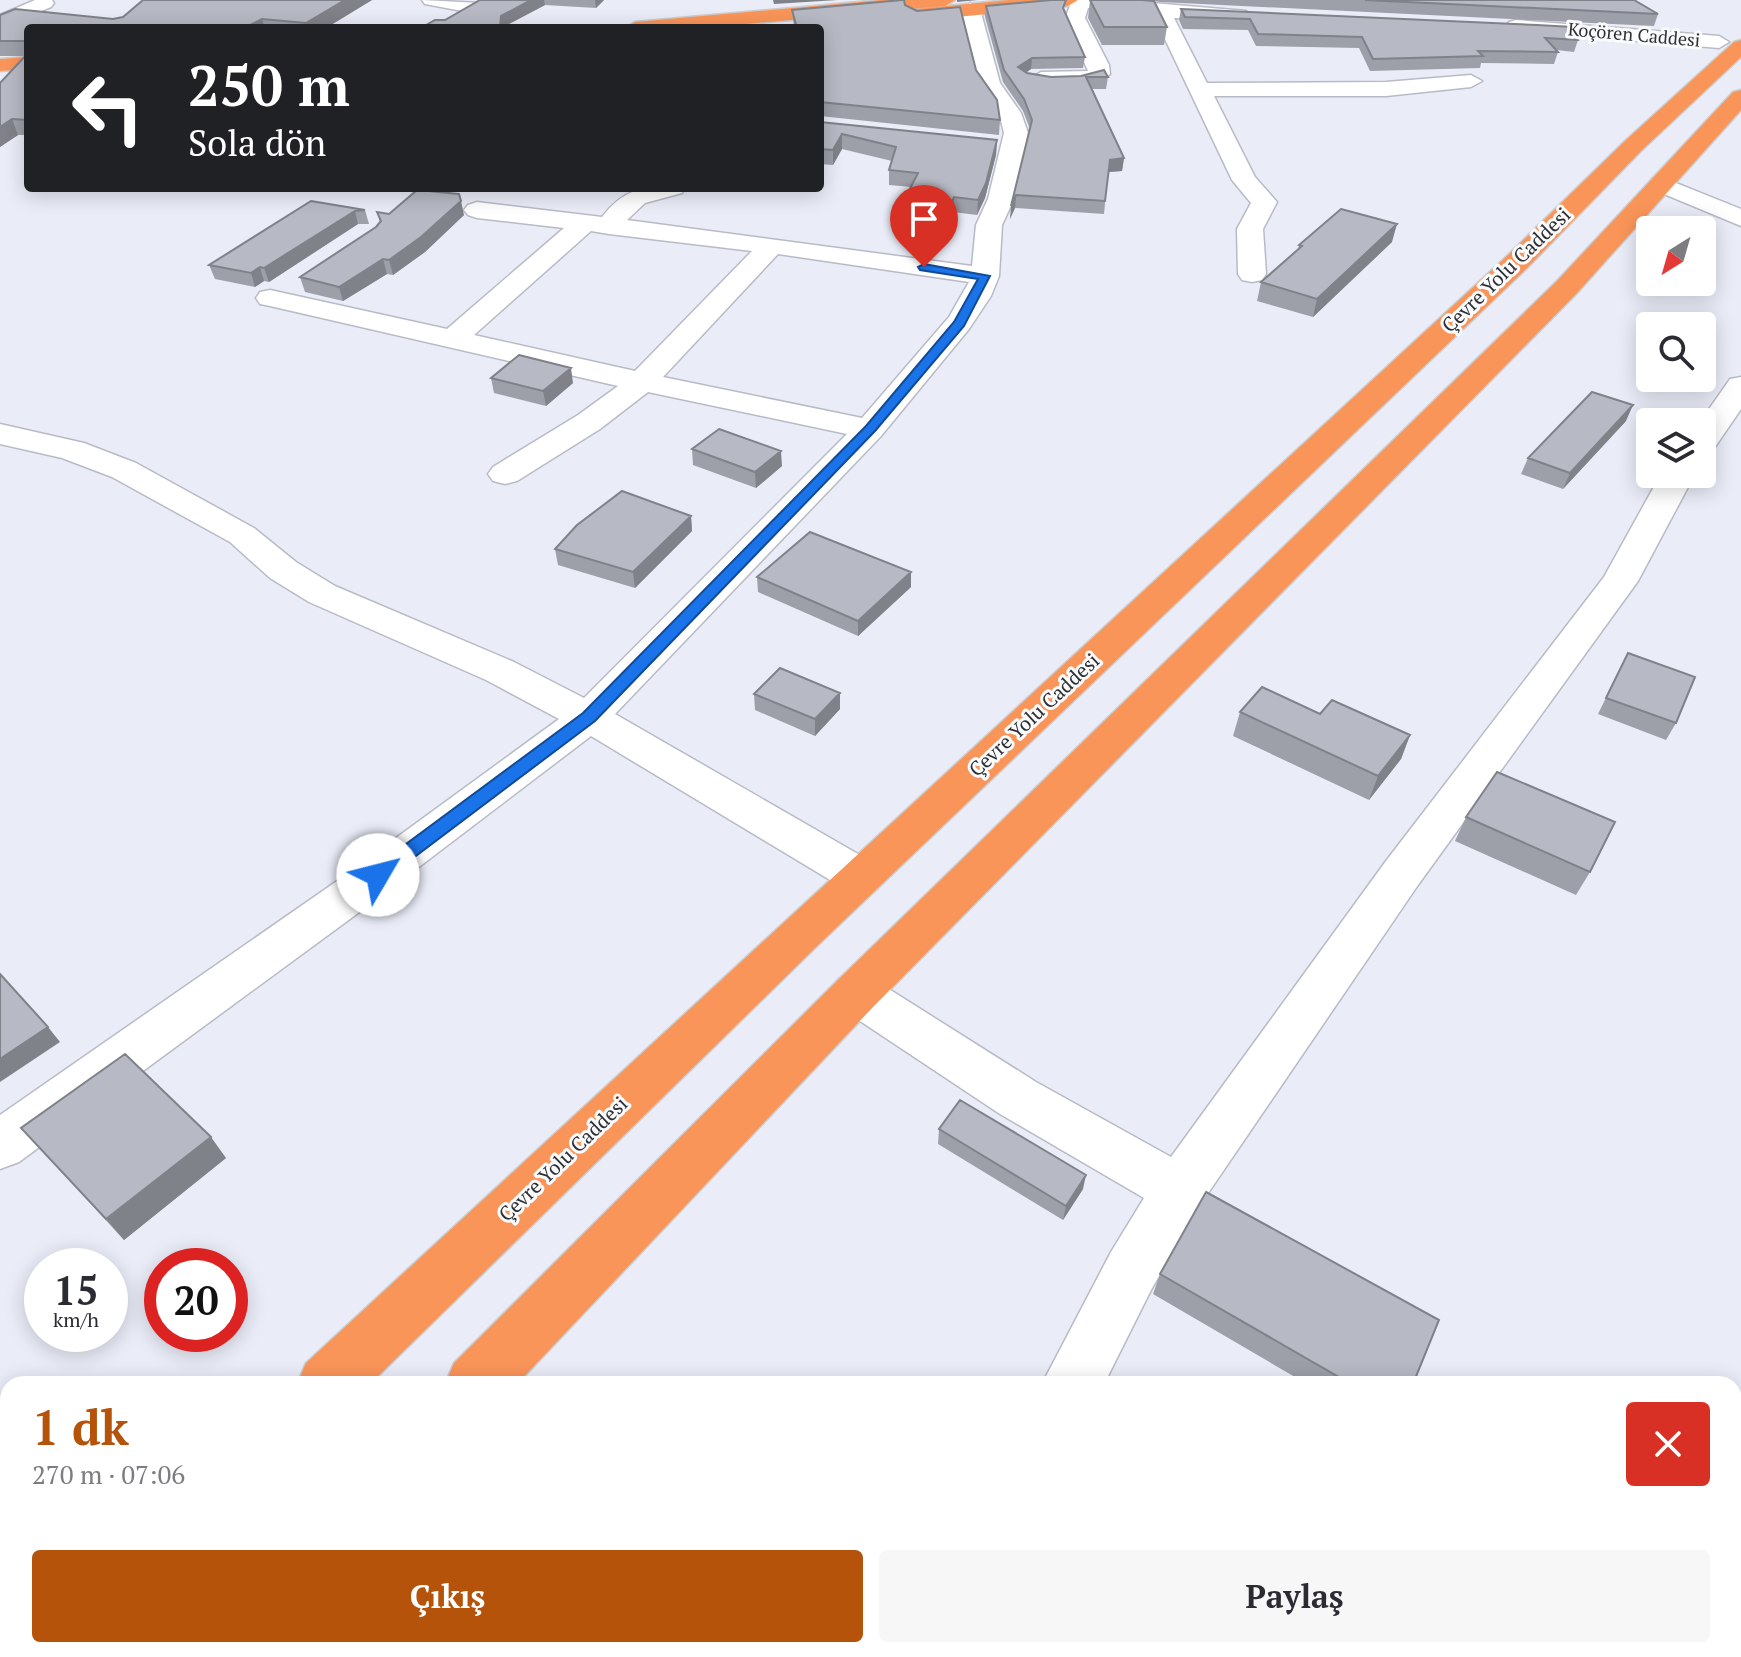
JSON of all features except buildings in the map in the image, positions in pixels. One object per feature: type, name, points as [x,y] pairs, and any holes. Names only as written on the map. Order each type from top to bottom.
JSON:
[{"type":"highway","points":[[691,24],[1073,0]]},
{"type":"highway","points":[[812,24],[957,5]]},
{"type":"highway","name":"Çevre Yolu Caddesi","points":[[335,1376],[861,877],[1517,262],[1633,146],[1733,38]]},
{"type":"highway","points":[[0,65],[24,63]]},
{"type":"highway","points":[[0,80],[24,78]]},
{"type":"highway","points":[[483,1376],[856,993],[1567,287],[1741,97]]},
{"type":"highway","points":[[1691,151],[1741,113]]},
{"type":"street","points":[[432,0],[479,4]]},
{"type":"street","points":[[1031,78],[1089,78],[1099,74],[1098,65],[1075,18],[1073,0],[1161,11],[1252,16]]},
{"type":"street","points":[[0,22],[44,3]]},
{"type":"street","points":[[446,21],[479,4]]},
{"type":"street","points":[[0,1145],[353,893],[589,717],[870,429],[959,323],[985,276],[989,225],[1001,199],[1004,145],[1016,133],[1010,113],[989,83],[957,5]]},
{"type":"street","points":[[1520,9],[1534,27]]},
{"type":"street","points":[[1161,11],[1244,180],[1264,202],[1250,229],[1252,274]]},
{"type":"street","name":"Koçören Caddesi","points":[[1502,26],[1733,38]]},
{"type":"street","points":[[1200,90],[1386,89],[1471,81]]},
{"type":"street","points":[[1661,184],[1741,218]]},
{"type":"street","points":[[453,339],[628,200],[652,192]]},
{"type":"street","points":[[477,210],[772,245],[985,276]]},
{"type":"street","points":[[505,474],[589,422],[642,382],[772,245]]},
{"type":"street","points":[[294,282],[270,298],[642,382],[870,429]]},
{"type":"street","points":[[1716,423],[1741,386]]},
{"type":"street","points":[[0,434],[72,450],[124,470],[242,535],[283,570],[322,594],[500,671],[589,717],[861,877]]},
{"type":"street","points":[[1076,1376],[1131,1271],[1179,1190],[1402,873],[1620,581],[1640,550],[1655,512],[1670,488]]},
{"type":"street","points":[[856,993],[1018,1098],[1179,1190]]},
{"type":"route","points":[[378,875],[589,717],[870,429],[959,323],[977,296],[985,276],[924,267]]}]
